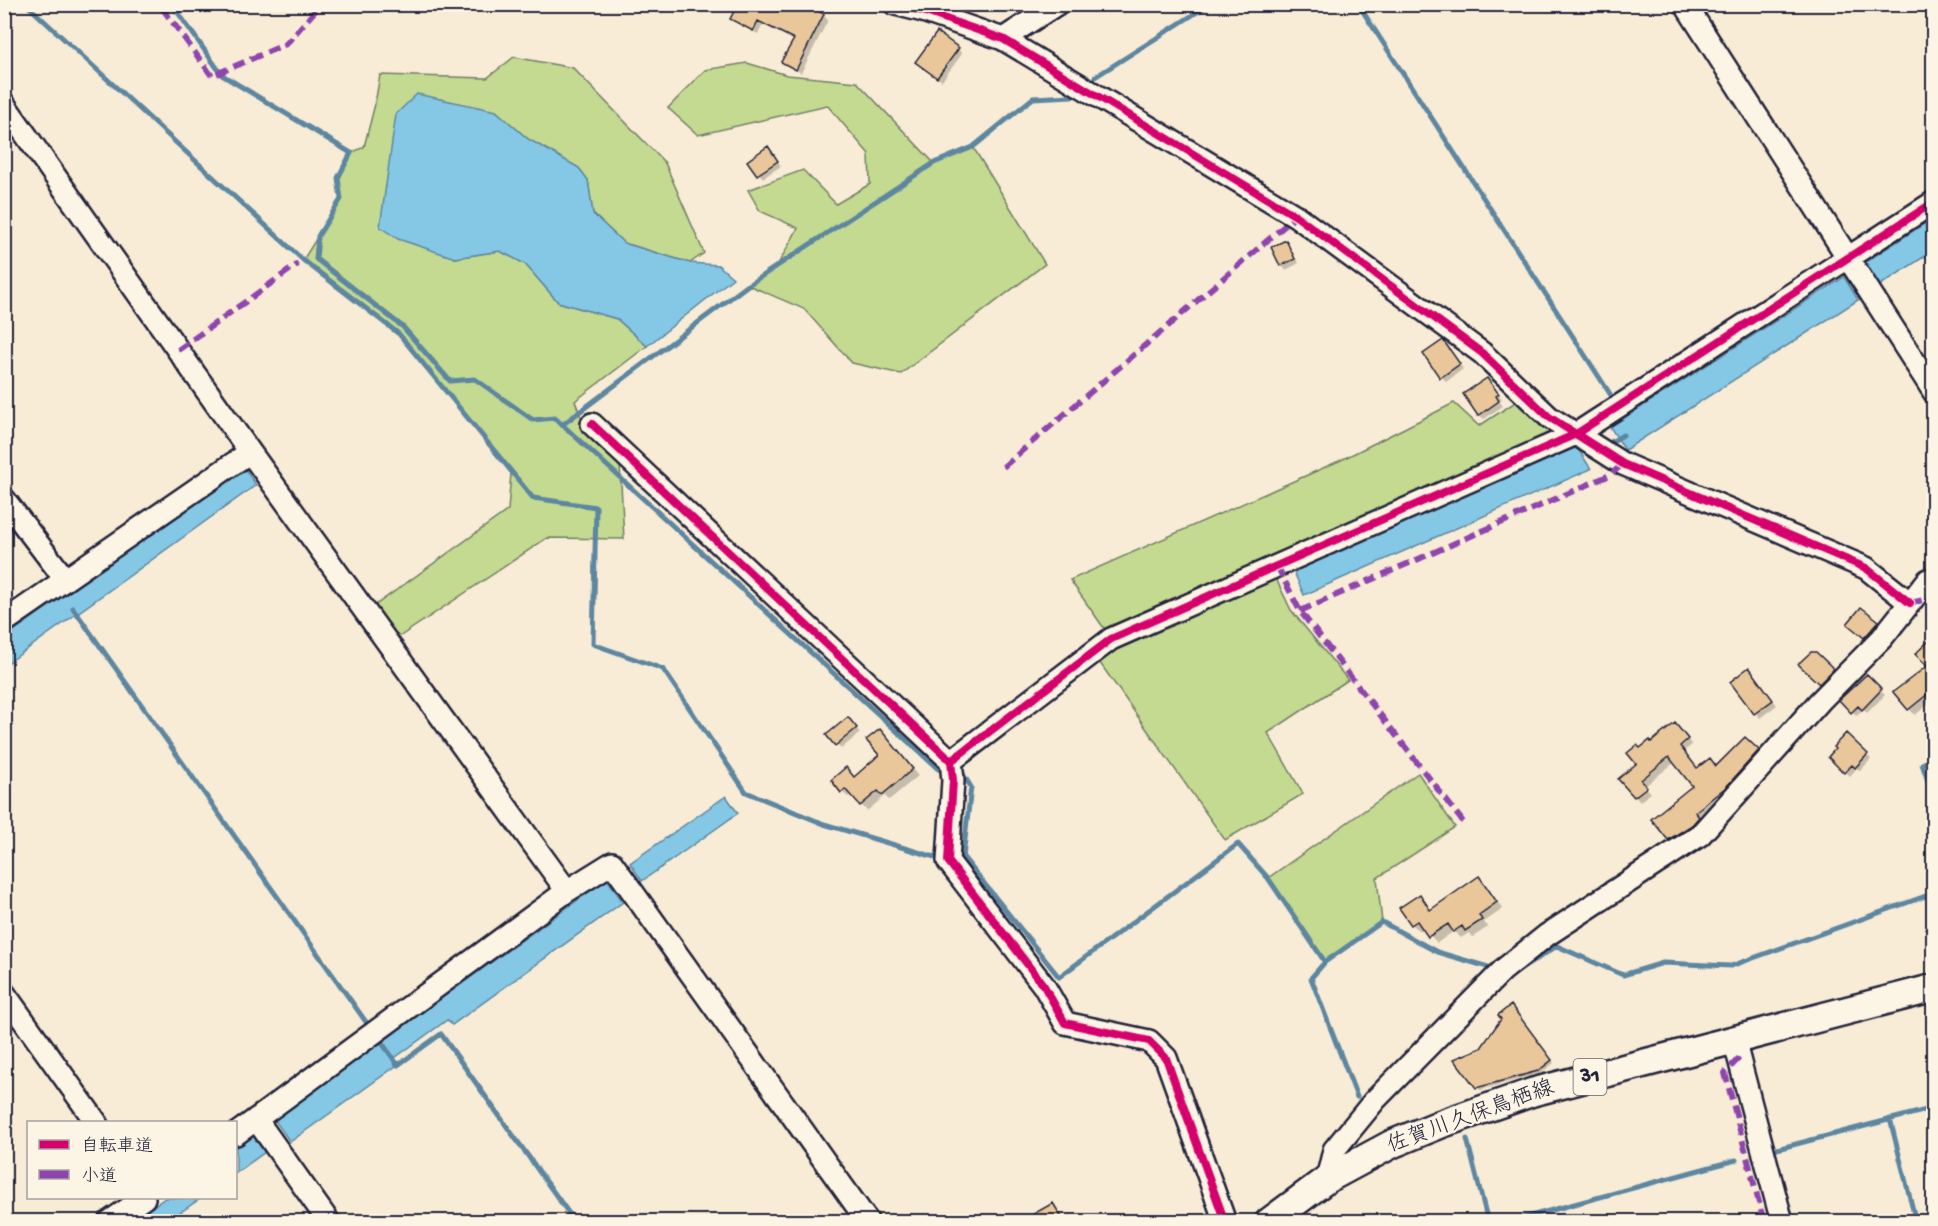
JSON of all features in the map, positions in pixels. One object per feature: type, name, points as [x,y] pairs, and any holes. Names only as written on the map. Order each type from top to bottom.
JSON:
[{"type":"main road","name":"佐賀川久保鳥栖線","points":[[1269,1221],[1327,1179],[1392,1144],[1523,1095],[1934,988]]},
{"type":"street","points":[[895,4],[923,11],[1003,39],[1296,216],[1482,352],[1549,417],[1623,464],[1866,568],[1910,603]]},
{"type":"street","points":[[1003,39],[1058,4]]},
{"type":"street","points":[[1685,4],[1934,392]]},
{"type":"street","points":[[4,104],[250,452],[567,891]]},
{"type":"street","points":[[1225,1221],[1166,1058],[1149,1041],[1065,1023],[1044,986],[948,861],[952,770],[1111,639],[1592,444],[1858,274],[1934,202]]},
{"type":"street","points":[[592,424],[952,770]]},
{"type":"street","points":[[4,622],[250,452]]},
{"type":"street","points":[[4,499],[57,585]]},
{"type":"street","points":[[1327,1179],[1334,1150],[1375,1100],[1503,970],[1547,935],[1700,835],[1820,701],[1882,638],[1928,580],[1934,578]]},
{"type":"street","points":[[237,1133],[567,891],[612,863],[868,1221]]},
{"type":"street","points":[[4,993],[95,1121]]},
{"type":"street","points":[[1734,1040],[1782,1221]]},
{"type":"street","points":[[256,1119],[329,1221]]},
{"type":"street","points":[[109,1221],[141,1199]]},
{"type":"green space","points":[[514,57],[573,68],[665,163],[704,253],[690,263],[624,243],[593,214],[588,180],[579,168],[528,139],[496,111],[455,258],[500,251],[525,264],[558,302],[617,319],[647,346],[575,401],[586,430],[620,465],[624,539],[547,538],[393,641],[370,609],[508,510],[511,473],[399,334],[303,260],[341,199],[338,178],[351,153],[364,147],[380,75],[487,78]]},
{"type":"green space","points":[[747,63],[787,75],[857,82],[934,163],[973,147],[1045,264],[901,374],[852,363],[804,309],[748,285],[777,266],[798,228],[760,211],[748,190],[803,170],[836,204],[870,184],[869,154],[827,105],[698,135],[668,108],[705,70]]},
{"type":"green space","points":[[1517,401],[1556,434],[1268,562],[1291,610],[1348,680],[1268,733],[1303,794],[1225,840],[1100,663],[1106,631],[1070,580],[1339,461],[1454,403],[1479,426]]},
{"type":"green space","points":[[1418,773],[1455,827],[1377,878],[1382,922],[1325,962],[1268,878]]},
{"type":"water","points":[[417,94],[496,111],[528,139],[579,168],[588,180],[593,214],[624,243],[690,263],[718,265],[733,278],[647,346],[617,319],[558,302],[525,264],[500,251],[455,258],[398,239],[380,227],[396,114]]},
{"type":"water","points":[[1933,218],[1933,251],[1879,286],[1864,263]]},
{"type":"water","points":[[1844,277],[1858,300],[1625,450],[1610,427]]},
{"type":"water","points":[[1576,446],[1591,469],[1304,595],[1293,570]]},
{"type":"water","points":[[245,469],[256,485],[5,665],[5,637]]},
{"type":"water","points":[[726,796],[738,813],[642,881],[630,863]]},
{"type":"water","points":[[607,879],[623,902],[452,1025],[447,1020],[392,1060],[396,1066],[290,1142],[274,1119]]},
{"type":"water","points":[[253,1135],[265,1152],[237,1172],[237,1147]]},
{"type":"water","points":[[164,1199],[200,1199],[168,1221],[132,1221]]},
{"type":"building","points":[[738,4],[787,4],[801,11],[805,4],[824,14],[796,70],[781,62],[794,39],[758,21],[753,31],[730,19]]},
{"type":"building","points":[[937,32],[959,48],[937,78],[915,62]]},
{"type":"building","points":[[768,146],[778,161],[757,175],[747,161]]},
{"type":"building","points":[[1286,240],[1295,259],[1280,266],[1271,247]]},
{"type":"building","points":[[1443,340],[1460,364],[1440,378],[1423,354]]},
{"type":"building","points":[[1487,378],[1499,394],[1496,396],[1499,401],[1478,416],[1463,394]]},
{"type":"building","points":[[1861,607],[1879,621],[1864,638],[1847,624]]},
{"type":"building","points":[[1934,636],[1934,689],[1908,710],[1893,692],[1927,666],[1915,654]]},
{"type":"building","points":[[1811,652],[1816,652],[1834,669],[1819,684],[1798,664]]},
{"type":"building","points":[[1749,667],[1773,700],[1754,714],[1730,682]]},
{"type":"building","points":[[1867,674],[1882,689],[1862,710],[1858,706],[1851,713],[1839,700]]},
{"type":"building","points":[[848,717],[857,728],[835,746],[826,735]]},
{"type":"building","points":[[1675,723],[1688,739],[1680,746],[1697,768],[1710,758],[1716,766],[1745,737],[1759,750],[1726,787],[1695,812],[1699,817],[1692,825],[1668,840],[1651,819],[1692,786],[1669,757],[1641,780],[1647,787],[1634,797],[1618,779],[1636,764],[1627,753],[1637,745],[1640,748],[1650,740],[1651,742]]},
{"type":"building","points":[[880,729],[913,769],[882,795],[878,791],[860,806],[845,789],[841,793],[831,780],[846,767],[854,777],[879,755],[866,740]]},
{"type":"building","points":[[1846,733],[1868,754],[1855,768],[1852,765],[1844,773],[1828,757],[1835,749],[1833,747]]},
{"type":"building","points":[[1479,876],[1497,902],[1479,915],[1482,920],[1465,931],[1462,926],[1453,932],[1448,924],[1428,937],[1417,921],[1411,925],[1399,908],[1420,894],[1430,910]]},
{"type":"building","points":[[1511,1005],[1552,1060],[1538,1071],[1476,1088],[1454,1059],[1481,1048],[1501,1019],[1498,1015]]},
{"type":"building","points":[[1053,1203],[1064,1221],[1021,1221]]},
{"type":"waterway","points":[[26,4],[303,260],[399,334],[533,498],[596,507],[593,644],[663,669],[746,792],[824,824],[938,858]]},
{"type":"waterway","points":[[172,4],[222,75],[351,153],[338,178],[341,199],[318,236],[316,259],[403,327],[450,381],[475,379],[533,420],[555,418],[938,769],[948,771]]},
{"type":"waterway","points":[[1095,77],[1210,4]]},
{"type":"waterway","points":[[1358,4],[1614,400],[1358,4]]},
{"type":"waterway","points":[[562,425],[748,285],[934,163],[973,147],[1033,98],[1072,96]]},
{"type":"waterway","points":[[1606,445],[1623,435]]},
{"type":"waterway","points":[[39,562],[53,581]]},
{"type":"waterway","points":[[73,608],[371,1029]]},
{"type":"waterway","points":[[1934,758],[1922,764],[1934,798]]},
{"type":"waterway","points":[[957,773],[963,774],[971,787],[963,857],[1059,977],[1238,844],[1268,878],[1325,962],[1311,978],[1357,1097]]},
{"type":"waterway","points":[[1514,974],[1557,946],[1623,975],[1663,963],[1731,966],[1934,893]]},
{"type":"waterway","points":[[1325,962],[1382,922],[1437,952],[1488,967]]},
{"type":"waterway","points":[[377,1036],[398,1065],[441,1034],[575,1222]]},
{"type":"waterway","points":[[1777,1149],[1934,1108]]},
{"type":"waterway","points":[[1890,1119],[1916,1222]]},
{"type":"waterway","points":[[1467,1139],[1488,1222]]},
{"type":"waterway","points":[[1508,1222],[1736,1160]]},
{"type":"marked path","points":[[144,4],[163,9],[212,76],[286,44],[321,4]]},
{"type":"marked path","points":[[1003,467],[1296,216]]},
{"type":"marked path","points":[[178,350],[298,264]]},
{"type":"marked path","points":[[1300,611],[1610,475],[1623,464]]},
{"type":"marked path","points":[[1277,566],[1300,611],[1463,822]]},
{"type":"marked path","points":[[1910,603],[1934,600]]},
{"type":"marked path","points":[[1739,1058],[1725,1073],[1764,1222]]},
{"type":"cycle path","points":[[895,4],[923,11],[1003,39],[1296,216],[1482,353],[1549,417],[1623,464],[1866,568],[1910,603]]},
{"type":"cycle path","points":[[951,761],[1111,639],[1576,434],[1934,202]]},
{"type":"cycle path","points":[[592,424],[951,761],[953,780],[948,861],[1044,986],[1065,1023],[1149,1041],[1166,1058],[1225,1222]]}]
